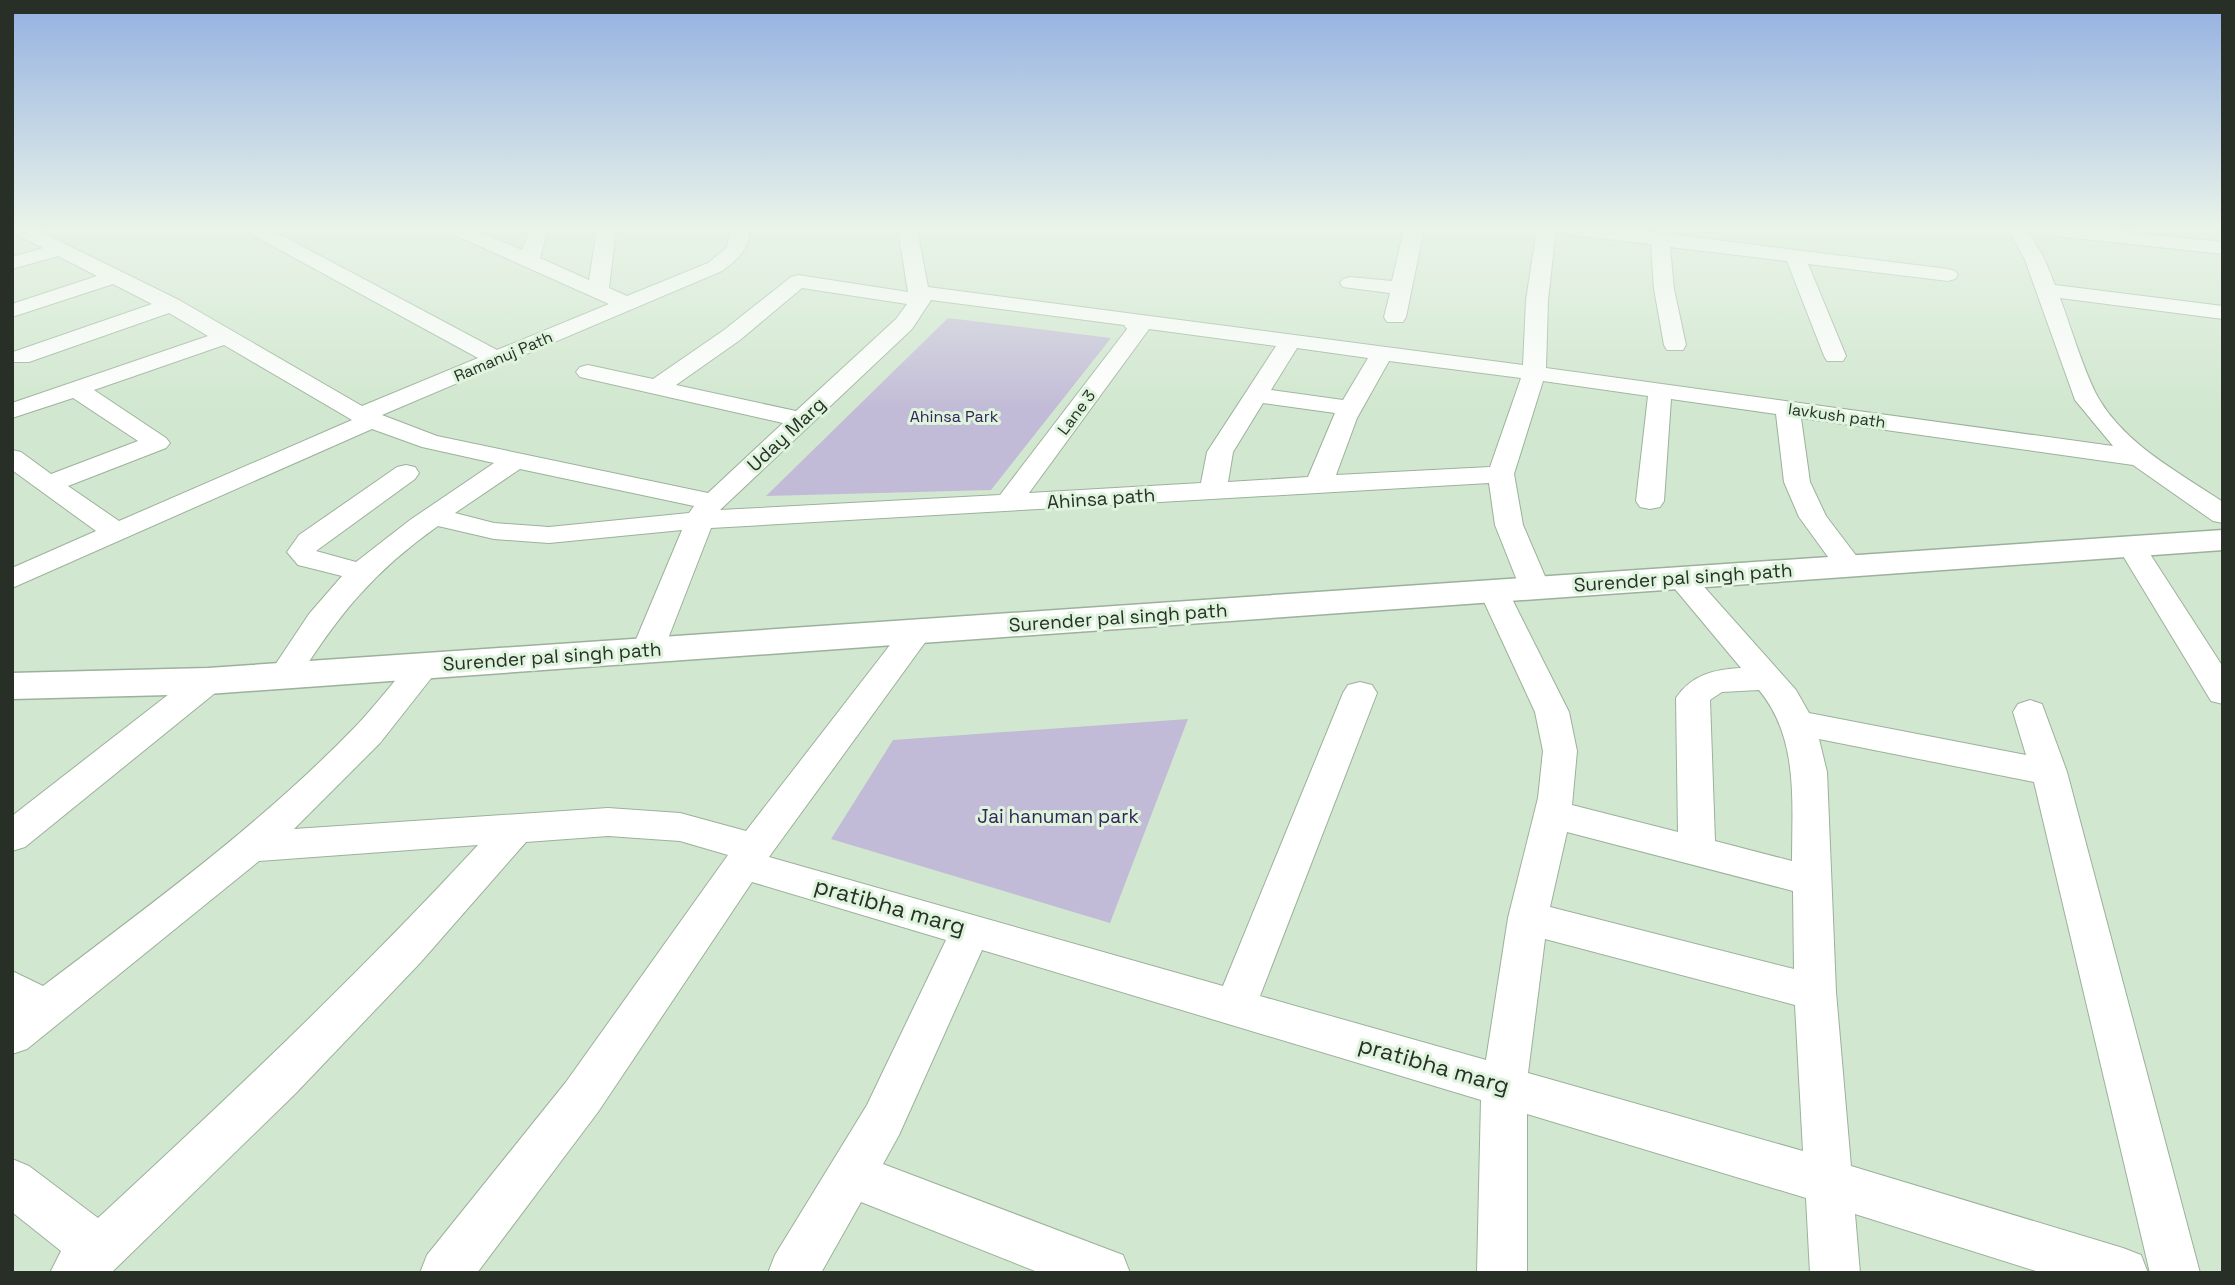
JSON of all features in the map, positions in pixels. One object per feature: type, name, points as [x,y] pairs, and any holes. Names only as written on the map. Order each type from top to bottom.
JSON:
[{"type":"street","points":[[12,311],[79,289]]},
{"type":"street","points":[[139,289],[366,418],[431,442],[517,460],[707,511]]},
{"type":"street","points":[[367,289],[497,359]]},
{"type":"street","points":[[598,289],[627,304]]},
{"type":"street","name":"Ramanuj Path","points":[[12,579],[497,359],[663,289]]},
{"type":"street","name":"lavkush path","points":[[656,387],[732,335],[788,289]]},
{"type":"street","name":"lavkush path","points":[[863,289],[1534,373],[2140,458]]},
{"type":"street","points":[[919,289],[920,296]]},
{"type":"street","points":[[1395,317],[1401,289]]},
{"type":"street","points":[[1535,587],[1509,526],[1501,474],[1534,373],[1539,289]]},
{"type":"street","points":[[1664,289],[1675,345]]},
{"type":"street","points":[[1808,289],[1835,356]]},
{"type":"street","points":[[2222,313],[2047,290],[2087,400],[2111,431],[2140,458],[2223,515]]},
{"type":"street","name":"Uday Marg","points":[[648,649],[707,511],[904,324],[920,296]]},
{"type":"street","points":[[21,356],[171,305]]},
{"type":"street","name":"Lane 3","points":[[1007,504],[1139,328],[1132,321]]},
{"type":"street","points":[[12,411],[226,337]]},
{"type":"street","points":[[1213,490],[1220,452],[1290,341]]},
{"type":"street","points":[[1319,484],[1351,408],[1382,353]]},
{"type":"street","points":[[588,372],[801,419]]},
{"type":"street","points":[[49,484],[157,443],[76,389]]},
{"type":"street","points":[[1650,501],[1660,391]]},
{"type":"street","points":[[1256,395],[1351,408]]},
{"type":"street","points":[[1787,408],[1797,482],[1813,517],[1849,566]]},
{"type":"street","points":[[12,458],[117,533]]},
{"type":"street","points":[[285,674],[332,604],[363,573],[517,460]]},
{"type":"street","points":[[363,573],[308,559],[302,552],[309,541],[406,472]]},
{"type":"street","name":"Ahinsa path","points":[[707,511],[1007,504],[1501,474]]},
{"type":"street","points":[[436,517],[494,531],[549,535],[707,511]]},
{"type":"street","name":"Surender pal singh path","points":[[12,685],[208,681],[2223,540]]},
{"type":"street","points":[[2130,546],[2223,693]]},
{"type":"street","points":[[1680,578],[1784,698],[1798,723],[1809,772],[1815,992],[1835,1273]]},
{"type":"street","points":[[1494,591],[1552,712],[1560,751],[1552,814],[1528,918],[1504,1086],[1502,1273]]},
{"type":"street","points":[[445,1273],[582,1097],[749,856],[918,630]]},
{"type":"street","points":[[23,1011],[248,848],[369,735],[425,665]]},
{"type":"street","points":[[1697,851],[1693,698],[1698,688],[1716,681],[1767,679]]},
{"type":"street","points":[[12,837],[208,681]]},
{"type":"street","points":[[1235,1007],[1360,693]]},
{"type":"street","points":[[2030,712],[2049,772],[2175,1273]]},
{"type":"street","points":[[1798,723],[2049,772]]},
{"type":"street","points":[[1552,814],[1812,881]]},
{"type":"street","name":"pratibha marg","points":[[248,848],[608,822],[680,827],[749,856],[971,929],[1827,1182],[2123,1273]]},
{"type":"street","points":[[15,1188],[87,1261],[279,1080],[406,951],[516,828]]},
{"type":"street","points":[[1528,918],[1815,992]]},
{"type":"street","points":[[793,1273],[883,1120],[971,929]]},
{"type":"street","points":[[850,1175],[1105,1273]]},
{"type":"green space","name":"Ahinsa Park","points":[[948,318],[1111,338],[991,490],[766,496]]},
{"type":"green space","name":"Jai hanuman park","points":[[1188,719],[1110,923],[831,839],[893,740]]}]
